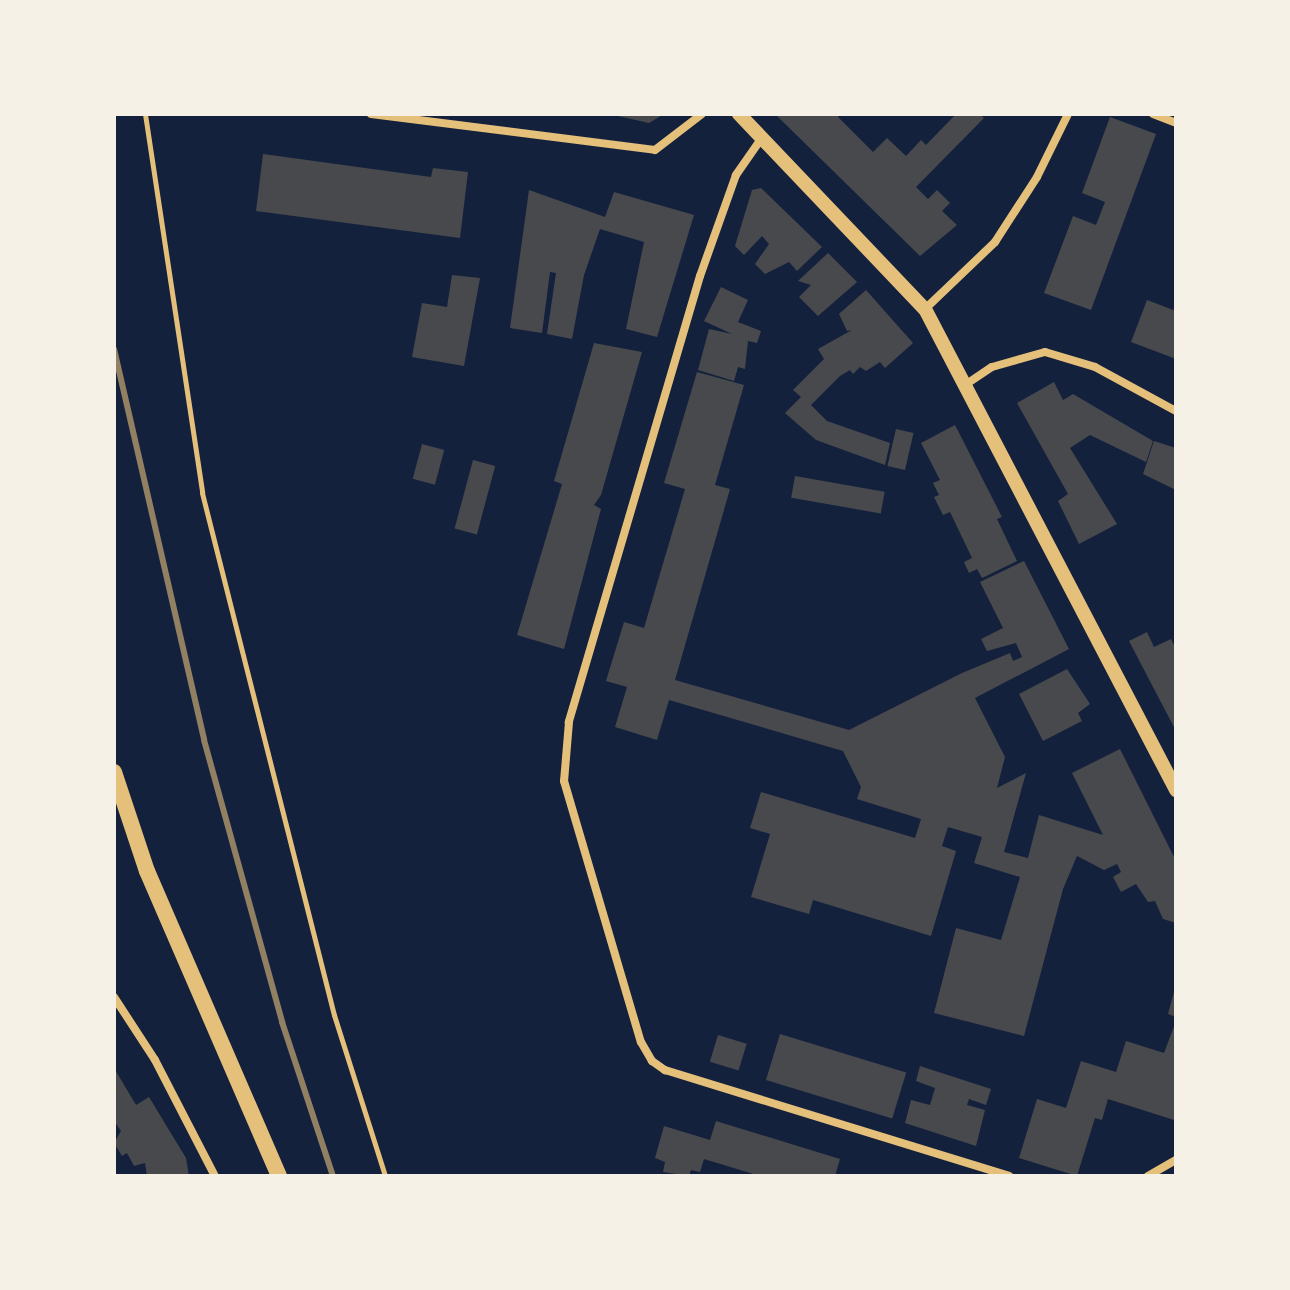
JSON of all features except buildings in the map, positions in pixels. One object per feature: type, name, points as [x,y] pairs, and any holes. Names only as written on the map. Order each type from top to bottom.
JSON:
[{"type":"main road","points":[[114,772],[147,871],[279,1176]]},
{"type":"street","points":[[371,114],[655,150],[702,114]]},
{"type":"street","points":[[739,114],[925,309],[1176,790]]},
{"type":"street","points":[[925,309],[995,242],[1037,177],[1068,114]]},
{"type":"street","points":[[1153,114],[1176,123]]},
{"type":"street","points":[[761,139],[736,175],[700,276],[569,722],[564,781],[641,1042],[652,1061],[665,1070],[1009,1176]]},
{"type":"street","points":[[965,385],[992,367],[1045,352],[1095,367],[1176,411]]},
{"type":"street","points":[[114,997],[155,1060],[215,1176]]},
{"type":"street","points":[[1148,1176],[1176,1160]]},
{"type":"path","points":[[145,114],[202,493],[334,1015],[385,1176]]},
{"type":"railway","points":[[114,349],[204,740],[282,1022],[333,1176]]}]
